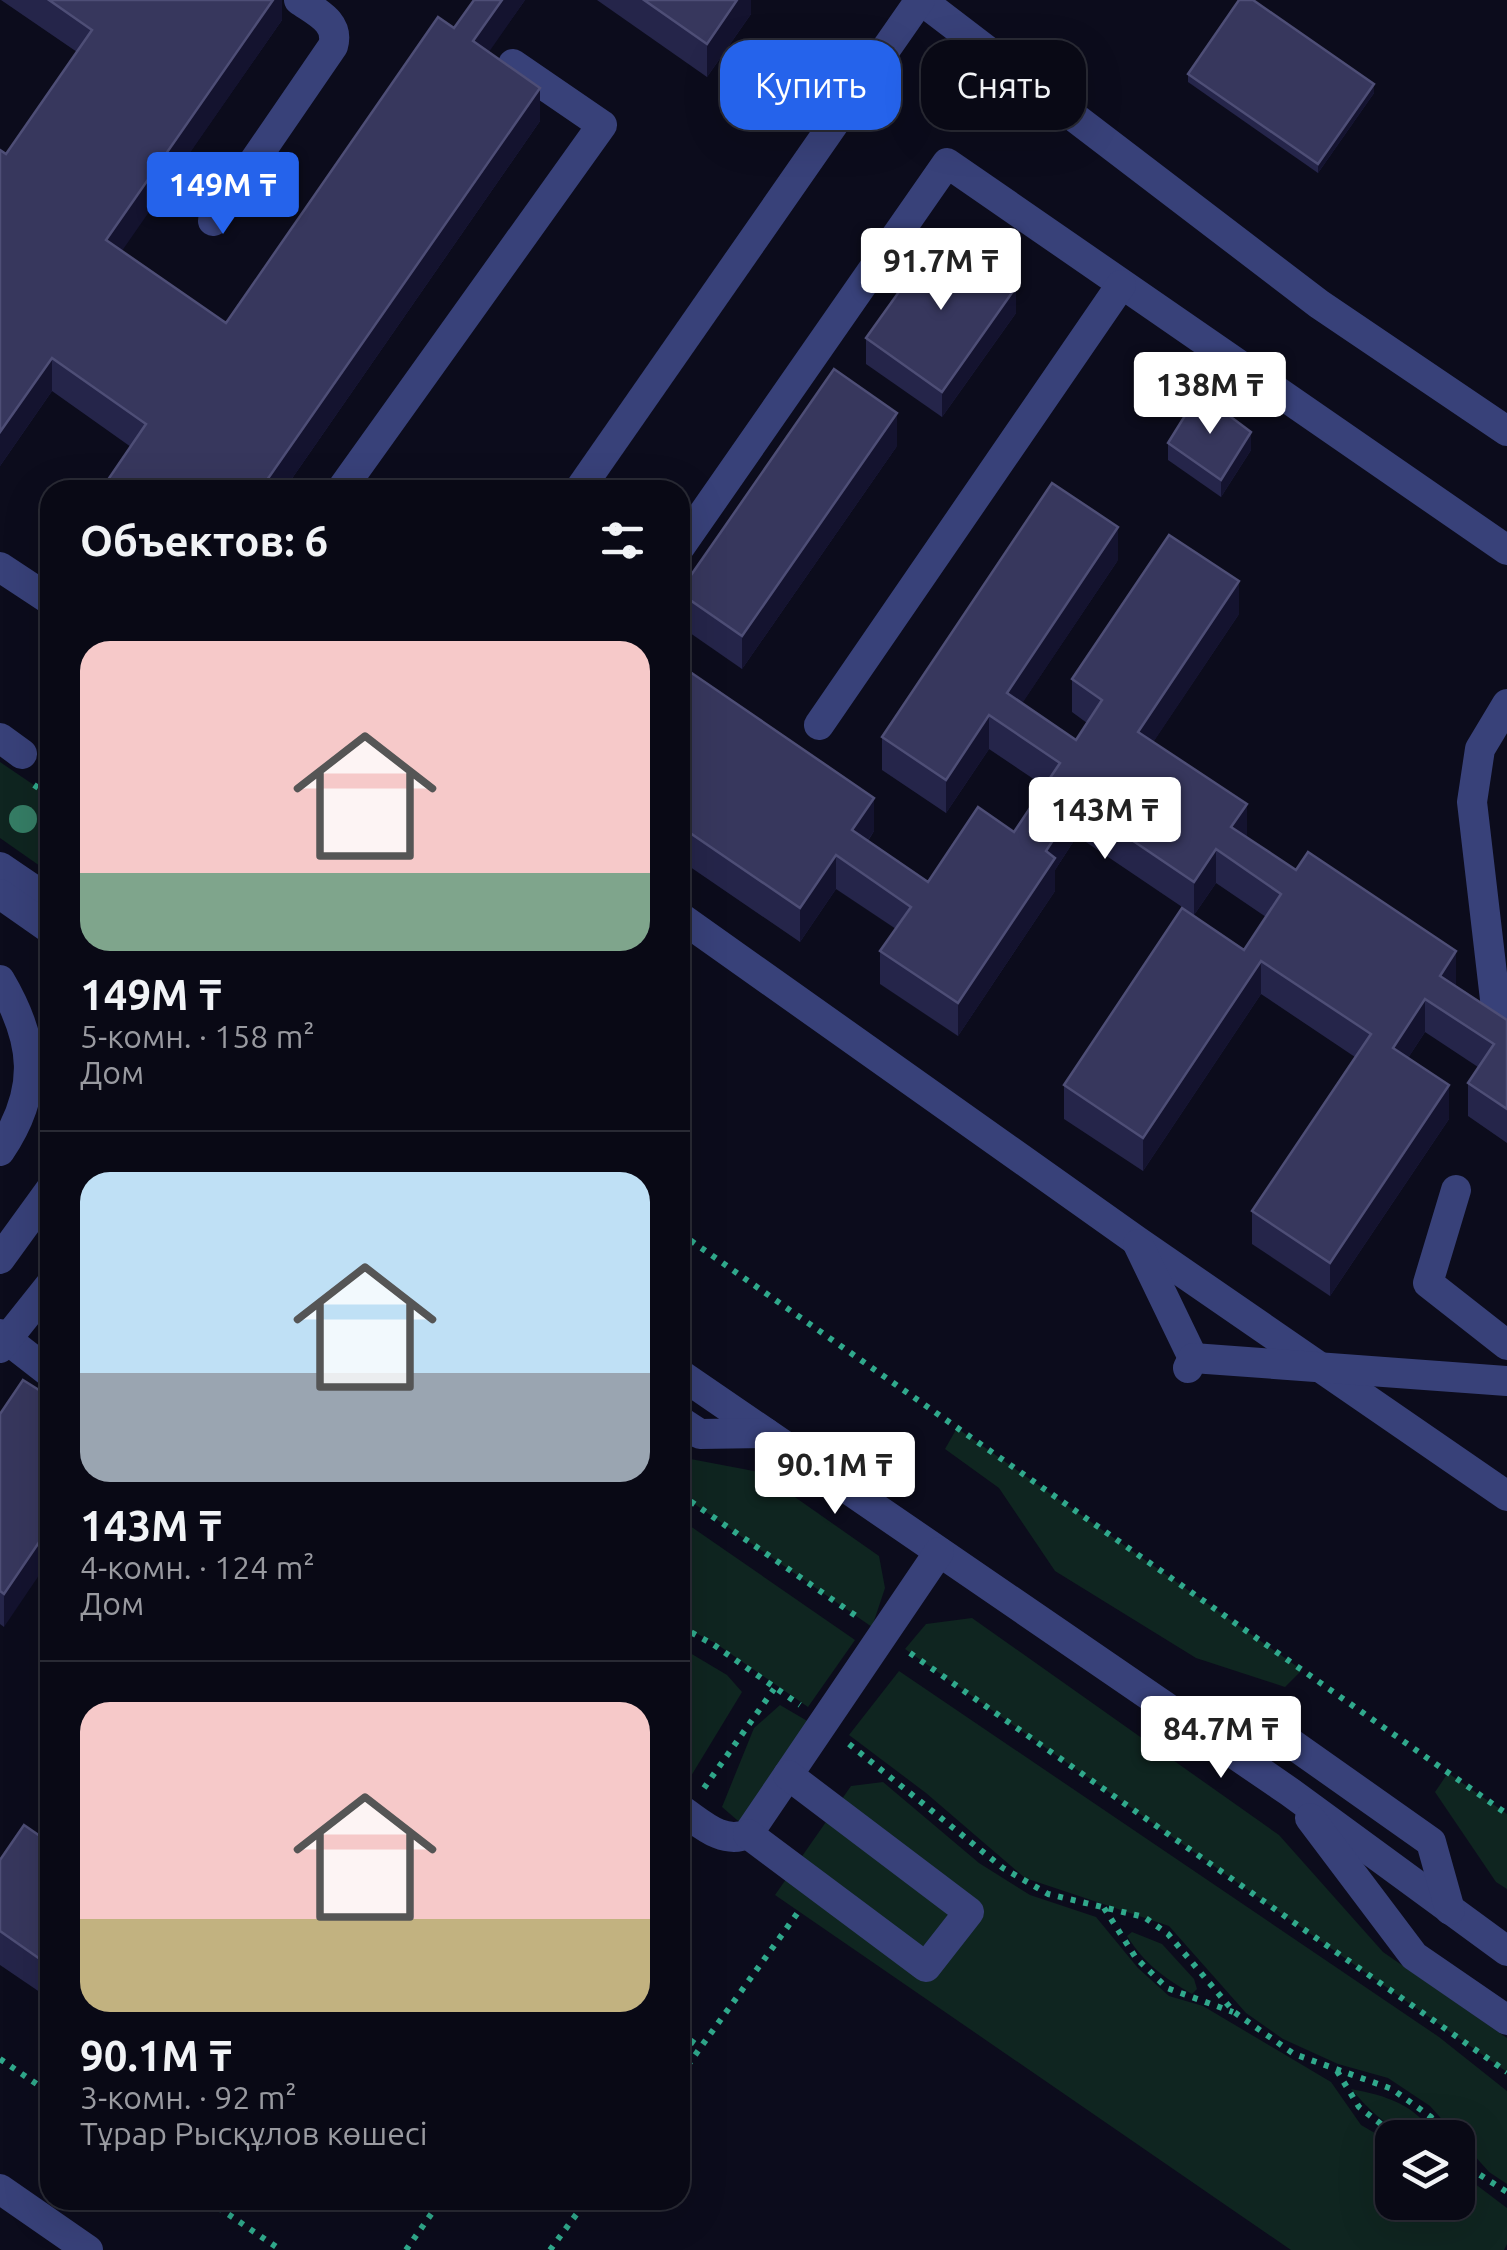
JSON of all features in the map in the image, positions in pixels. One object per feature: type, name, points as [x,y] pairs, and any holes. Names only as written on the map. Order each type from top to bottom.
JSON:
[{"type":"street","points":[[213,220],[334,46],[336,35],[332,25],[299,0]]},
{"type":"street","points":[[586,480],[921,0],[1319,304],[1507,431]]},
{"type":"street","points":[[348,480],[602,125],[513,64]]},
{"type":"street","points":[[690,533],[946,163],[1507,550]]},
{"type":"street","points":[[819,725],[1121,284]]},
{"type":"street","points":[[0,567],[40,593]]},
{"type":"street","points":[[1498,1026],[1472,802],[1480,750],[1507,704]]},
{"type":"street","points":[[0,867],[40,894]]},
{"type":"street","points":[[0,894],[40,921]]},
{"type":"street","points":[[690,923],[1137,1241],[1507,1496]]},
{"type":"street","points":[[0,980],[20,1014],[31,1067],[25,1102],[0,1151]]},
{"type":"street","points":[[1456,1190],[1428,1283],[1507,1345]]},
{"type":"street","points":[[0,1259],[40,1204]]},
{"type":"street","points":[[1137,1241],[1190,1363],[1507,1381]]},
{"type":"street","points":[[40,1296],[3,1341],[40,1365]]},
{"type":"street","points":[[690,1381],[1290,1792],[1507,1951]]},
{"type":"street","points":[[690,1428],[700,1434],[766,1433]]},
{"type":"street","points":[[690,1816],[723,1838],[748,1834],[939,1552]]},
{"type":"street","points":[[1186,1720],[1254,1717],[1415,1830],[1431,1842],[1450,1910]]},
{"type":"street","points":[[748,1834],[926,1967],[969,1912],[788,1775]]},
{"type":"street","points":[[1290,1792],[1414,1956],[1507,2020]]},
{"type":"street","points":[[0,2190],[88,2250]]},
{"type":"path","points":[[690,1240],[1507,1814]]},
{"type":"path","points":[[690,1501],[1507,2072]]},
{"type":"path","points":[[690,1631],[824,1721],[1003,1868],[1048,1894],[1144,1917],[1168,1934],[1234,2012],[1294,2054],[1392,2090],[1432,2120]]},
{"type":"path","points":[[690,1802],[774,1688]]},
{"type":"path","points":[[690,2063],[817,1885]]},
{"type":"path","points":[[1103,1907],[1136,1958],[1167,1988],[1234,2012]]},
{"type":"path","points":[[690,2040],[701,2048]]},
{"type":"path","points":[[0,2059],[40,2086]]},
{"type":"path","points":[[1336,2070],[1359,2107],[1376,2120]]},
{"type":"path","points":[[1475,2172],[1507,2192]]},
{"type":"path","points":[[222,2210],[281,2250]]},
{"type":"path","points":[[406,2250],[434,2210]]},
{"type":"path","points":[[550,2250],[580,2210]]},
{"type":"green space","points":[[0,762],[40,789],[40,866],[0,838]]},
{"type":"green space","points":[[957,1428],[1302,1670],[1285,1687],[1196,1658],[1055,1571],[999,1488],[945,1449]]},
{"type":"green space","points":[[690,1459],[759,1472],[879,1556],[885,1588],[872,1627],[690,1501]]},
{"type":"green space","points":[[690,1526],[855,1640],[808,1707],[690,1630]]},
{"type":"green space","points":[[972,1618],[1279,1835],[1383,1952],[1507,2038],[1507,2072],[905,1649],[926,1624]]},
{"type":"green space","points":[[690,1653],[727,1675],[742,1692],[691,1776]]},
{"type":"green space","points":[[899,1671],[1439,2037],[1507,2091],[1507,2184],[1475,2156],[1475,2120],[1443,2120],[1430,2106],[1388,2078],[1338,2064],[1283,2039],[1246,2013],[1169,1926],[1025,1878],[926,1793],[849,1735]]},
{"type":"green space","points":[[780,1705],[809,1722],[744,1826],[722,1807],[754,1728]]},
{"type":"green space","points":[[1448,1773],[1507,1814],[1507,1889],[1496,1882],[1435,1792]]},
{"type":"green space","points":[[883,1782],[979,1863],[1030,1895],[1096,1917],[1138,1968],[1169,1996],[1203,2006],[1331,2082],[1361,2125],[1375,2133],[1375,2220],[1475,2220],[1475,2184],[1507,2208],[1504,2250],[1291,2250],[775,1895],[851,1786]]},
{"type":"green space","points":[[1132,1932],[1162,1944],[1194,1979],[1197,1989],[1192,1994],[1155,1969],[1127,1936]]},
{"type":"green space","points":[[1351,2089],[1388,2098],[1422,2120],[1383,2120]]},
{"type":"building","points":[[49,0],[273,0],[106,240],[226,323],[438,17],[454,28],[474,0],[502,0],[473,41],[540,88],[267,480],[108,480],[146,424],[52,358],[0,432],[0,150],[6,154],[92,30]]},
{"type":"building","points":[[644,0],[737,0],[707,44]]},
{"type":"building","points":[[1239,0],[1253,0],[1374,84],[1318,164],[1188,74]]},
{"type":"building","points":[[941,233],[1016,287],[942,392],[866,338]]},
{"type":"building","points":[[834,369],[897,413],[742,636],[690,600],[690,577]]},
{"type":"building","points":[[1199,393],[1251,432],[1221,480],[1168,443]]},
{"type":"building","points":[[1052,483],[1118,527],[1007,693],[1076,740],[1102,700],[1072,679],[1169,535],[1239,581],[1138,732],[1247,804],[1231,827],[1296,870],[1308,852],[1456,951],[1440,976],[1507,1020],[1507,1109],[1468,1083],[1494,1044],[1425,999],[1393,1048],[1449,1085],[1330,1263],[1252,1211],[1371,1034],[1261,961],[1143,1138],[1064,1085],[1182,908],[1244,950],[1281,894],[1216,849],[1194,882],[1077,803],[1046,851],[1055,858],[958,1003],[880,951],[911,907],[836,855],[800,908],[690,833],[690,672],[874,798],[852,830],[928,882],[978,807],[1014,832],[1060,763],[989,715],[946,780],[882,737]]},
{"type":"building","points":[[23,1380],[40,1391],[40,1541],[4,1594],[0,1591],[0,1414]]},
{"type":"building","points":[[24,1825],[40,1836],[40,1959],[0,1931],[0,1860]]}]
